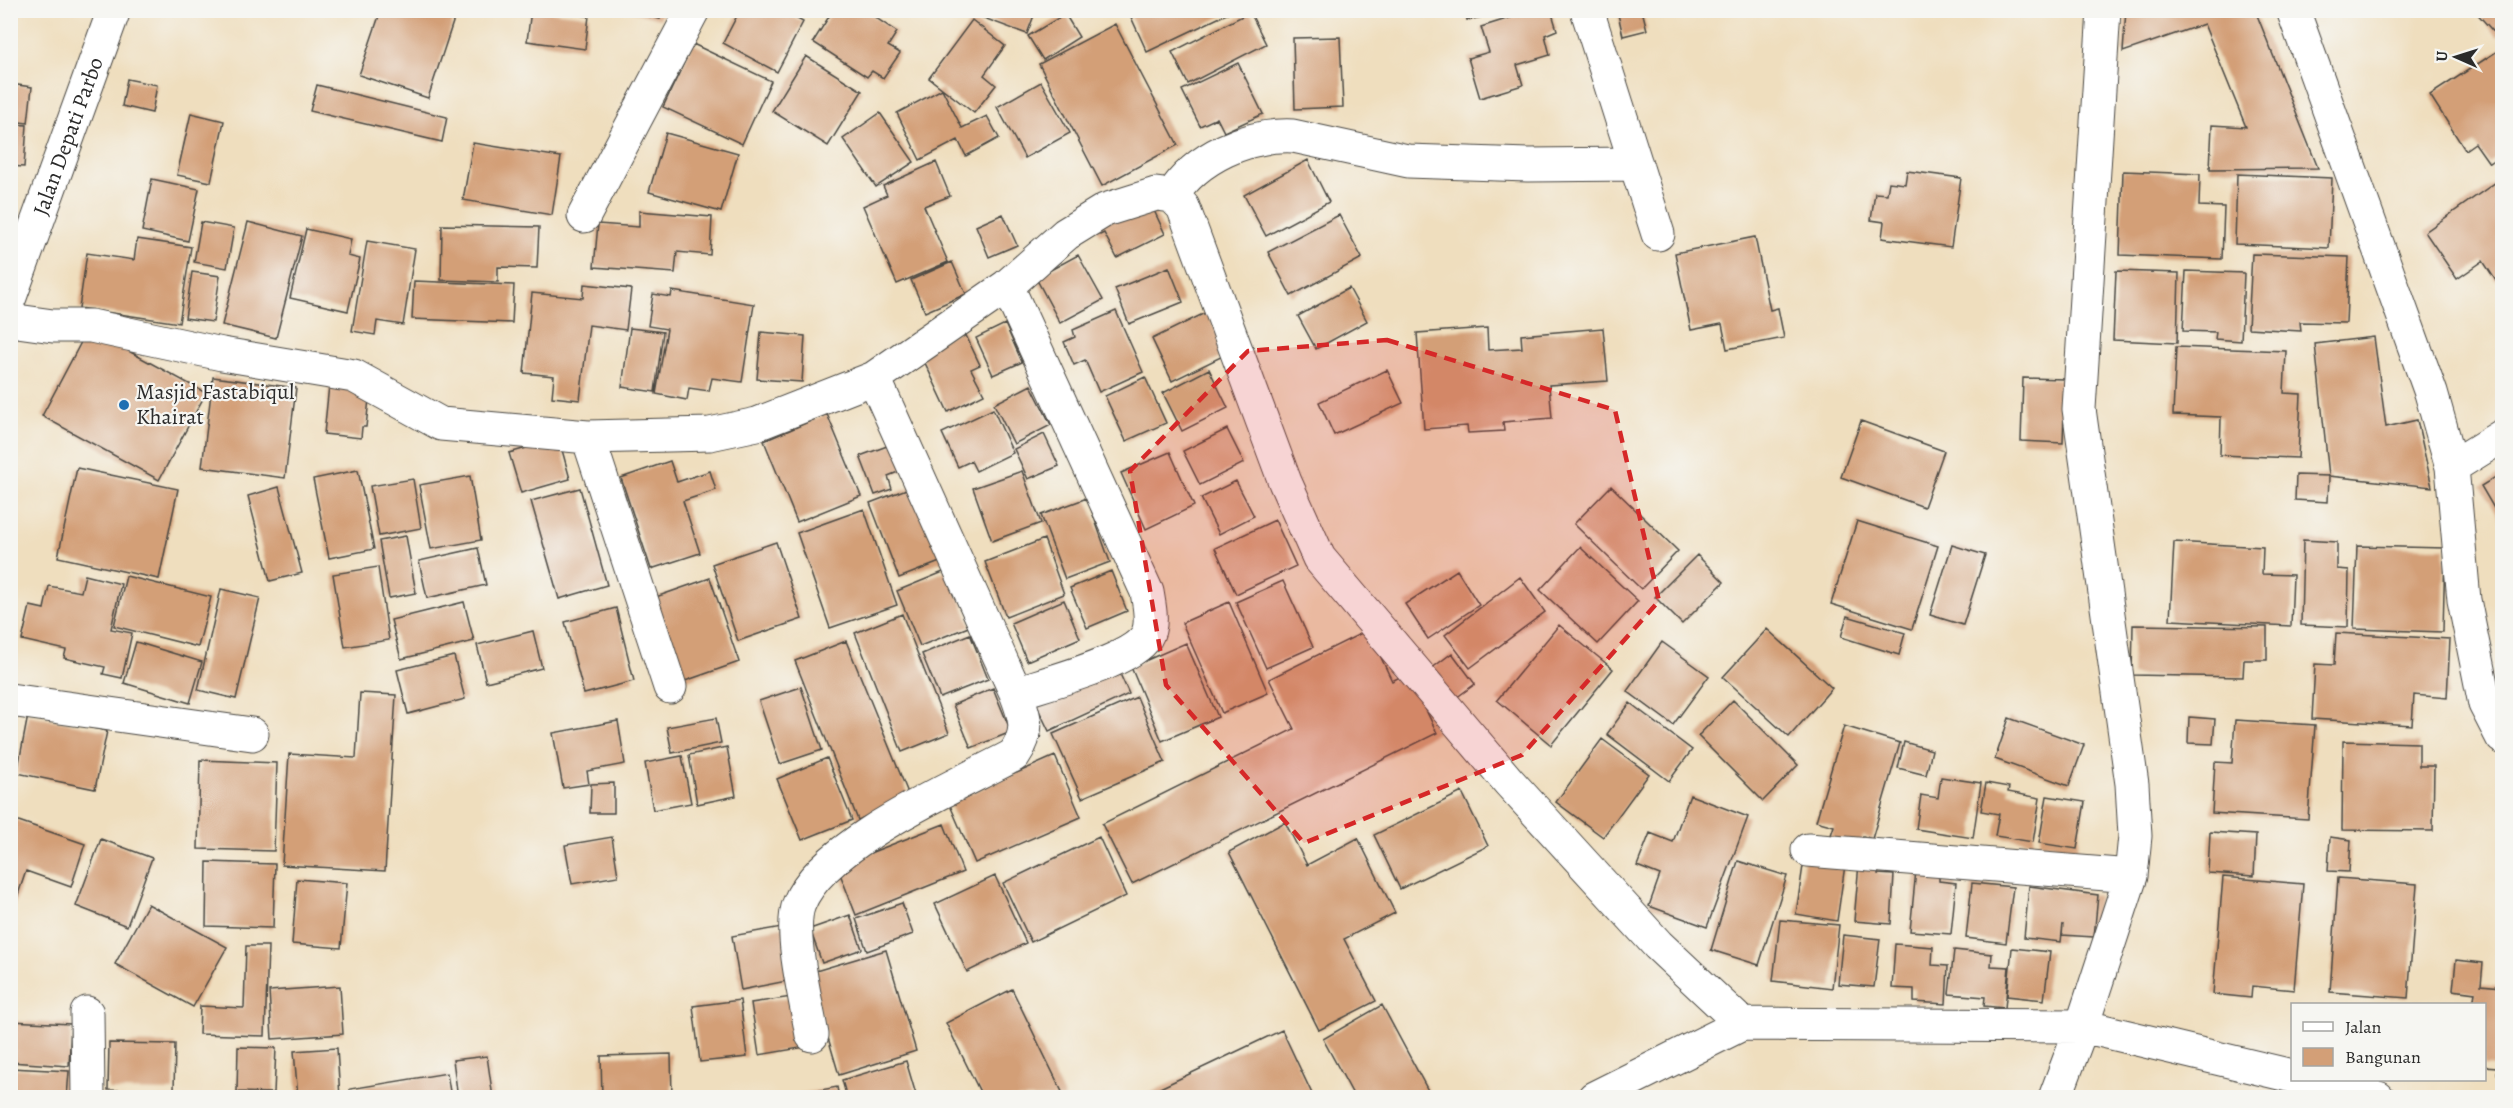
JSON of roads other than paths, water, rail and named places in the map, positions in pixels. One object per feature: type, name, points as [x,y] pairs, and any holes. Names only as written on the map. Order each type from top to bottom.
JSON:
[{"type":"street","name":"Jalan Depati Parbo","points":[[10,297],[114,10]]},
{"type":"street","points":[[584,216],[693,10]]},
{"type":"street","points":[[1587,10],[1659,234]]},
{"type":"street","points":[[2055,1098],[2082,1026],[2131,876],[2135,836],[2132,784],[2079,409],[2104,10]]},
{"type":"street","points":[[2293,10],[2431,393],[2452,468],[2464,600],[2494,699],[2502,737]]},
{"type":"street","points":[[1172,196],[1182,179],[1204,163],[1257,137],[1275,135],[1293,136],[1408,160],[1528,165],[1636,164]]},
{"type":"street","points":[[10,320],[53,327],[91,326],[222,354],[354,376],[441,424],[588,437],[710,434],[756,424],[874,378],[1007,286],[1066,234],[1105,210],[1155,194],[1172,196],[1183,207],[1285,482],[1319,558],[1509,782],[1659,945],[1742,1024]]},
{"type":"street","points":[[1007,286],[1127,544],[1147,592],[1151,615],[1146,637],[1117,660],[1016,693]]},
{"type":"street","points":[[812,1035],[795,928],[798,905],[812,881],[841,854],[877,829],[1014,756],[1024,741],[1025,724],[1016,693],[874,378]]},
{"type":"street","points":[[2452,468],[2502,436]]},
{"type":"street","points":[[588,437],[670,687]]},
{"type":"street","points":[[10,700],[252,734]]},
{"type":"street","points":[[1808,850],[2131,876]]},
{"type":"street","points":[[87,1013],[88,1098]]},
{"type":"street","points":[[1594,1098],[1742,1024],[2082,1026],[2291,1076]]},
{"type":"street","points":[[2311,1081],[2378,1098]]},
{"type":"place","name":"Masjid Fastabiqul Khairat","points":[[124,405]]}]
